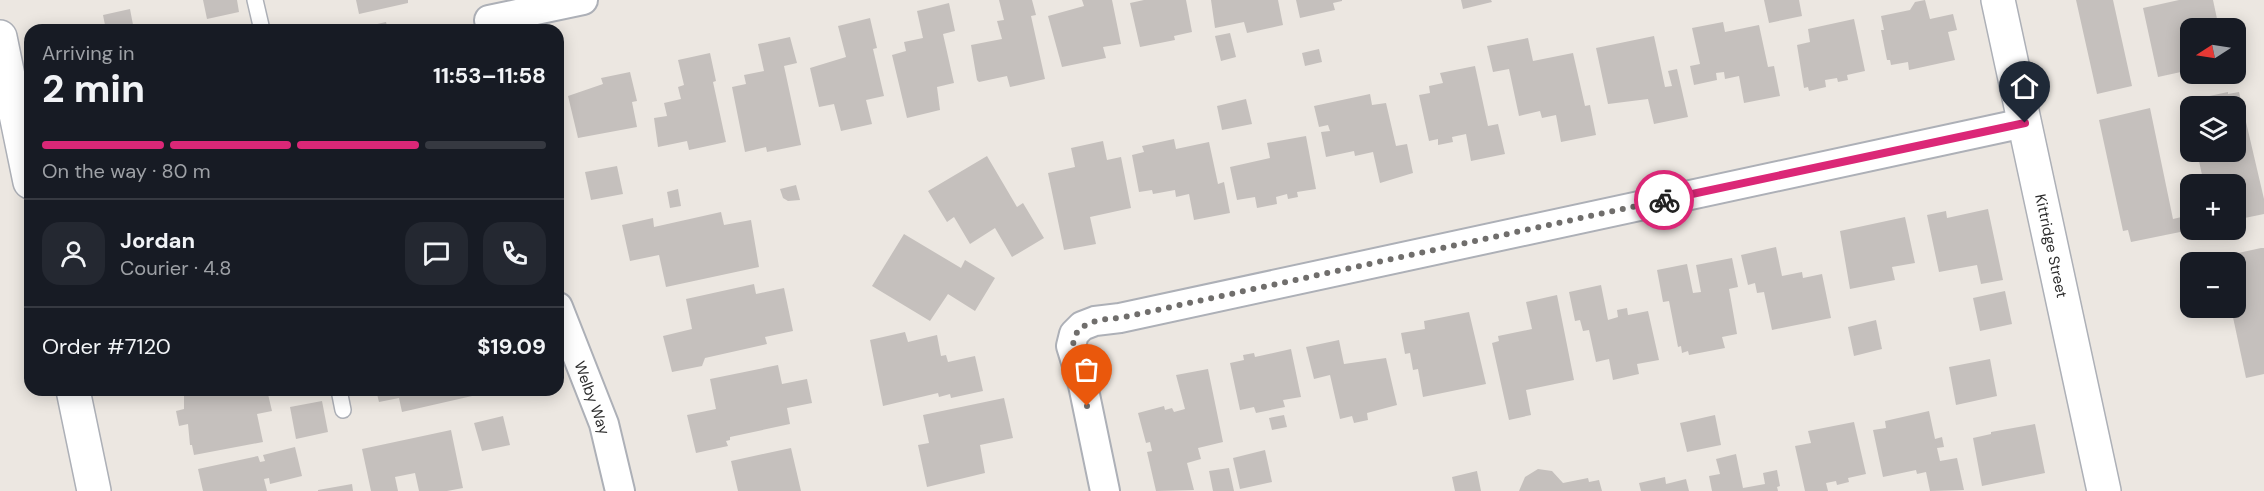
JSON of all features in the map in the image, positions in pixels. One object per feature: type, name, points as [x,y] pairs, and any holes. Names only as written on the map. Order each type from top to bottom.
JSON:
[{"type":"street","points":[[489,17],[583,0]]},
{"type":"street","name":"Kittridge Street","points":[[1998,0],[2104,491]]},
{"type":"street","points":[[0,36],[24,153]]},
{"type":"street","points":[[1105,491],[1083,385],[1071,346],[1074,334],[1082,326],[1095,321],[2025,123]]},
{"type":"street","name":"Welby Way","points":[[564,323],[604,424],[620,491]]},
{"type":"street","points":[[74,396],[94,491]]},
{"type":"lane","points":[[255,0],[261,24]]},
{"type":"lane","points":[[340,396],[343,410]]},
{"type":"building","points":[[203,0],[237,0],[239,12],[207,19]]},
{"type":"building","points":[[356,0],[408,0],[408,3],[359,14]]},
{"type":"building","points":[[999,0],[1032,0],[1036,15],[1031,16],[1045,79],[1010,87],[1007,76],[979,82],[977,80],[971,45],[1002,39],[997,21],[1004,20]]},
{"type":"building","points":[[1082,0],[1112,0],[1121,44],[1103,47],[1106,58],[1062,67],[1048,16],[1084,6]]},
{"type":"building","points":[[1144,0],[1186,0],[1192,32],[1174,36],[1175,40],[1140,47],[1130,3]]},
{"type":"building","points":[[1211,0],[1278,0],[1283,25],[1247,33],[1244,22],[1215,28]]},
{"type":"building","points":[[1296,0],[1342,1],[1333,3],[1335,10],[1300,18]]},
{"type":"building","points":[[1461,0],[1491,0],[1492,2],[1463,9]]},
{"type":"building","points":[[1764,0],[1799,0],[1802,16],[1769,23]]},
{"type":"building","points":[[1925,0],[1930,19],[1953,14],[1957,30],[1948,32],[1955,60],[1909,70],[1908,62],[1891,65],[1890,60],[1887,60],[1881,30],[1884,30],[1881,16],[1910,10],[1915,2]]},
{"type":"building","points":[[2076,0],[2113,0],[2132,86],[2097,94]]},
{"type":"building","points":[[2179,0],[2213,0],[2217,18],[2180,18],[2180,72],[2158,77],[2143,8]]},
{"type":"building","points":[[949,3],[955,31],[943,34],[954,83],[937,87],[940,110],[907,118],[892,55],[906,51],[904,42],[923,38],[917,11]]},
{"type":"building","points":[[130,9],[133,24],[105,24],[103,15]]},
{"type":"building","points":[[870,18],[877,48],[873,49],[884,96],[866,100],[872,124],[841,131],[834,104],[819,107],[810,68],[846,57],[838,26]]},
{"type":"building","points":[[1854,19],[1865,71],[1847,75],[1848,80],[1838,82],[1837,78],[1825,80],[1826,87],[1809,91],[1808,87],[1804,88],[1797,45],[1810,42],[1808,29]]},
{"type":"building","points":[[1723,22],[1725,32],[1759,25],[1768,67],[1774,66],[1780,96],[1744,103],[1739,76],[1725,79],[1724,72],[1716,73],[1717,80],[1694,85],[1690,66],[1700,64],[1692,28]]},
{"type":"building","points":[[1230,33],[1236,57],[1221,61],[1215,36]]},
{"type":"building","points":[[1654,36],[1665,87],[1672,86],[1668,71],[1677,69],[1688,117],[1654,124],[1648,99],[1608,104],[1596,48]]},
{"type":"building","points":[[790,37],[797,63],[784,66],[801,145],[767,152],[766,147],[745,152],[732,87],[746,84],[744,75],[764,71],[758,44]]},
{"type":"building","points":[[1528,38],[1533,61],[1573,53],[1585,106],[1590,105],[1596,135],[1561,142],[1556,115],[1542,118],[1540,111],[1519,116],[1509,69],[1493,72],[1487,46]]},
{"type":"building","points":[[1319,49],[1322,62],[1305,66],[1302,53]]},
{"type":"building","points":[[710,53],[716,81],[713,82],[726,142],[689,150],[687,141],[658,147],[654,118],[667,116],[664,103],[681,99],[678,87],[684,85],[678,60]]},
{"type":"building","points":[[1475,66],[1488,126],[1498,124],[1505,154],[1471,161],[1466,134],[1452,137],[1453,142],[1438,145],[1438,139],[1429,141],[1419,95],[1430,93],[1429,86],[1443,83],[1440,73]]},
{"type":"building","points":[[630,72],[637,101],[632,102],[637,127],[578,138],[568,96],[603,84],[601,78]]},
{"type":"building","points":[[2239,92],[2240,96],[2209,96]]},
{"type":"building","points":[[1370,94],[1372,105],[1386,103],[1396,146],[1407,144],[1413,173],[1380,183],[1373,152],[1355,156],[1354,151],[1326,157],[1321,132],[1330,131],[1328,125],[1319,127],[1314,106]]},
{"type":"building","points":[[1246,99],[1252,124],[1222,130],[1217,106]]},
{"type":"building","points":[[2150,108],[2173,219],[2180,217],[2180,232],[2131,242],[2128,230],[2123,231],[2099,120]]},
{"type":"building","points":[[2246,122],[2264,199],[2264,214],[2246,218],[2246,174],[2202,174],[2199,162],[2246,162]]},
{"type":"building","points":[[1306,136],[1316,189],[1297,192],[1298,197],[1288,199],[1287,194],[1276,197],[1277,204],[1257,208],[1255,197],[1237,200],[1230,167],[1270,158],[1267,143]]},
{"type":"building","points":[[1174,139],[1176,149],[1209,142],[1218,184],[1224,182],[1230,213],[1194,220],[1189,194],[1176,197],[1175,190],[1153,194],[1152,190],[1139,192],[1132,155],[1144,152],[1142,146]]},
{"type":"building","points":[[1103,141],[1107,160],[1121,157],[1131,208],[1090,217],[1096,244],[1064,250],[1048,173],[1075,167],[1071,148]]},
{"type":"building","points":[[987,156],[1017,207],[1023,203],[1044,238],[1012,257],[995,228],[970,244],[954,217],[947,222],[928,191]]},
{"type":"building","points":[[617,166],[623,194],[591,200],[585,172]]},
{"type":"building","points":[[796,185],[800,200],[788,201],[783,198],[780,189]]},
{"type":"building","points":[[678,189],[681,206],[670,208],[667,192]]},
{"type":"building","points":[[1988,209],[2003,280],[1981,284],[1977,265],[1939,272],[1927,215],[1946,211],[1947,218]]},
{"type":"building","points":[[721,212],[724,225],[751,220],[759,267],[666,287],[659,255],[630,261],[622,225],[653,218],[654,227]]},
{"type":"building","points":[[1905,217],[1915,263],[1892,267],[1895,280],[1850,289],[1840,231]]},
{"type":"building","points":[[904,234],[961,268],[965,260],[995,278],[975,311],[948,294],[930,321],[872,286]]},
{"type":"building","points":[[1776,247],[1782,276],[1802,272],[1803,278],[1822,274],[1831,318],[1772,330],[1764,292],[1757,293],[1755,283],[1748,285],[1741,255]]},
{"type":"building","points":[[2264,248],[2264,374],[2246,378],[2233,318],[2246,318],[2246,252],[2243,252]]},
{"type":"building","points":[[1732,258],[1738,287],[1729,289],[1737,334],[1722,337],[1725,348],[1689,355],[1688,351],[1682,353],[1681,346],[1678,347],[1669,301],[1663,302],[1657,270],[1687,264],[1693,293],[1701,292],[1696,265]]},
{"type":"building","points":[[754,284],[756,294],[784,288],[793,331],[765,337],[767,344],[705,358],[702,366],[672,372],[663,336],[692,329],[686,299]]},
{"type":"building","points":[[1601,285],[1608,320],[1618,317],[1617,310],[1627,308],[1628,315],[1648,311],[1659,360],[1637,364],[1639,374],[1613,380],[1609,359],[1596,362],[1589,330],[1583,331],[1580,320],[1575,321],[1569,292]]},
{"type":"building","points":[[2005,291],[2012,324],[1980,331],[1973,298]]},
{"type":"building","points":[[1557,295],[1574,380],[1526,390],[1531,415],[1509,420],[1492,343],[1499,341],[1498,336],[1532,329],[1526,302]]},
{"type":"building","points":[[1469,312],[1486,384],[1423,397],[1418,369],[1413,370],[1410,353],[1405,354],[1401,333],[1425,329],[1424,321]]},
{"type":"building","points":[[1876,320],[1882,349],[1854,356],[1848,327]]},
{"type":"building","points":[[905,332],[908,342],[937,335],[941,356],[946,355],[948,362],[975,356],[983,391],[951,398],[950,394],[939,397],[938,393],[883,406],[870,340]]},
{"type":"building","points":[[1339,340],[1344,364],[1386,358],[1397,405],[1367,413],[1368,420],[1354,423],[1352,416],[1340,419],[1330,375],[1314,379],[1306,347]]},
{"type":"building","points":[[1291,349],[1301,397],[1283,400],[1285,407],[1256,413],[1254,407],[1240,410],[1230,363],[1244,360],[1243,355],[1254,353],[1255,357]]},
{"type":"building","points":[[1990,359],[1997,396],[1956,405],[1949,367]]},
{"type":"building","points":[[778,365],[782,384],[807,379],[812,403],[787,408],[790,424],[730,437],[730,440],[726,441],[728,446],[696,453],[687,415],[716,409],[710,379]]},
{"type":"building","points":[[1208,369],[1223,442],[1198,448],[1201,459],[1187,463],[1194,490],[1156,491],[1147,452],[1152,451],[1150,442],[1146,443],[1138,413],[1164,406],[1165,410],[1172,408],[1174,412],[1185,409],[1176,375]]},
{"type":"building","points":[[184,396],[268,396],[272,411],[257,414],[263,442],[194,455],[192,445],[190,445],[188,424],[179,426],[176,411],[184,409]]},
{"type":"building","points":[[378,396],[472,396],[402,412],[399,398],[379,402]]},
{"type":"building","points":[[1004,398],[1013,438],[980,445],[985,473],[927,487],[918,445],[929,443],[923,415]]},
{"type":"building","points":[[322,401],[328,432],[296,439],[290,407]]},
{"type":"building","points":[[1929,411],[1935,439],[1942,437],[1944,447],[1937,448],[1940,461],[1957,458],[1964,490],[1930,491],[1926,472],[1917,474],[1916,470],[1883,477],[1873,430],[1886,428],[1885,421]]},
{"type":"building","points":[[1284,415],[1287,427],[1272,430],[1269,418]]},
{"type":"building","points":[[1715,415],[1721,445],[1687,452],[1680,423]]},
{"type":"building","points":[[503,416],[510,445],[482,451],[474,423]]},
{"type":"building","points":[[1854,422],[1866,474],[1848,478],[1849,482],[1837,485],[1836,481],[1826,483],[1828,491],[1805,491],[1795,446],[1811,443],[1808,431]]},
{"type":"building","points":[[2035,424],[2045,473],[1982,486],[1973,438],[1991,434],[1991,432]]},
{"type":"building","points":[[451,430],[463,488],[447,491],[419,491],[415,473],[395,477],[398,491],[371,491],[362,449]]},
{"type":"building","points":[[295,447],[302,476],[270,484],[269,478],[264,479],[267,491],[203,491],[198,469],[258,456],[260,462],[265,461],[263,455]]},
{"type":"building","points":[[791,448],[801,491],[738,491],[731,461]]},
{"type":"building","points":[[1265,450],[1272,482],[1240,489],[1233,458]]},
{"type":"building","points":[[1736,454],[1743,488],[1765,484],[1763,473],[1777,470],[1780,486],[1777,487],[1778,491],[1712,491],[1709,476],[1720,474],[1716,459]]},
{"type":"building","points":[[1229,468],[1234,491],[1213,491],[1209,471]]},
{"type":"building","points":[[1538,469],[1552,471],[1563,483],[1588,478],[1589,482],[1599,480],[1602,491],[1519,491],[1525,477]]},
{"type":"building","points":[[1477,471],[1481,491],[1455,491],[1452,477]]},
{"type":"building","points":[[1665,477],[1666,484],[1686,479],[1689,491],[1641,491],[1639,483]]},
{"type":"building","points":[[352,484],[353,491],[318,491],[318,490]]},
{"type":"way so far","points":[[1087,406],[1071,346],[1074,334],[1082,326],[1095,321],[1120,318],[1664,200]]},
{"type":"route","points":[[1664,200],[2025,123]]}]
